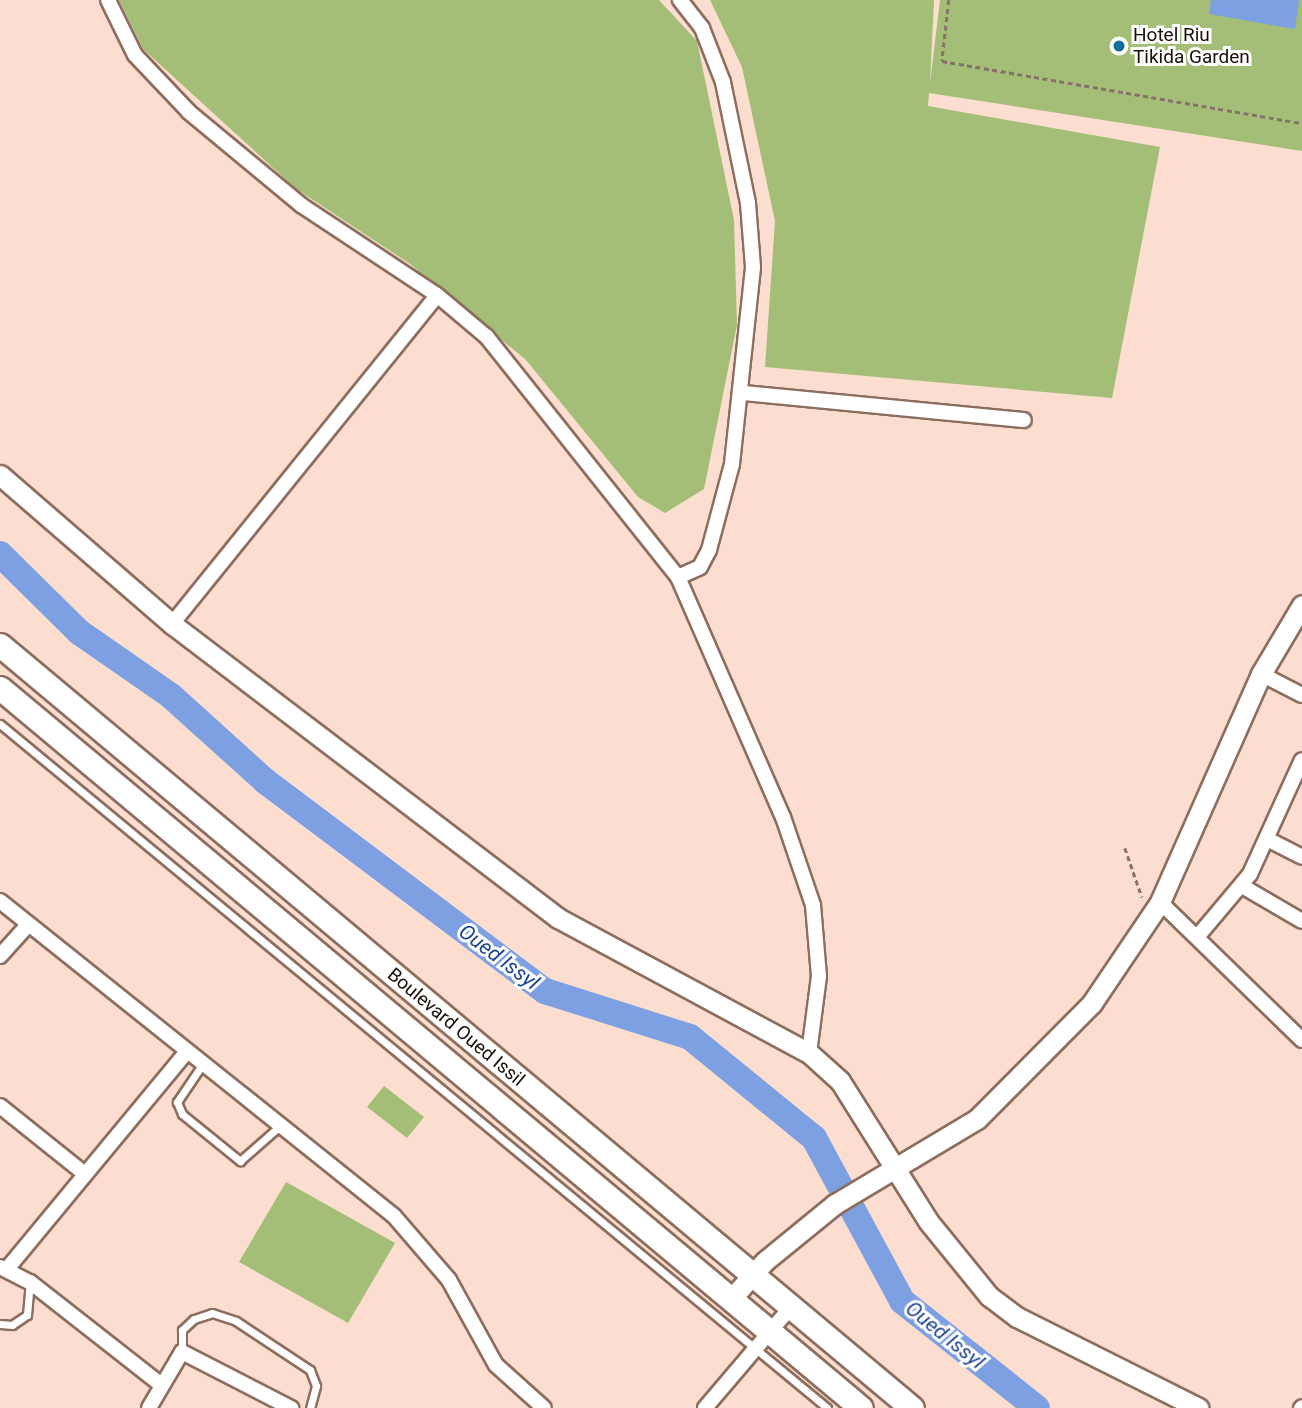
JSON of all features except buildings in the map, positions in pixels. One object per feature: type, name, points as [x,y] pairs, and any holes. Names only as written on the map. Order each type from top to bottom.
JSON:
[{"type":"main road","name":"Boulevard Oued Issil","points":[[3,654],[912,1408]]},
{"type":"main road","name":"Boulevard Oued Issil","points":[[0,688],[861,1408]]},
{"type":"street","points":[[108,0],[135,55],[189,112],[301,205],[437,295],[513,366],[678,577],[783,817],[813,905],[819,976],[809,1053]]},
{"type":"street","points":[[678,577],[700,567],[709,550],[743,393],[753,267],[748,203],[715,56],[680,0]]},
{"type":"street","points":[[172,624],[437,295]]},
{"type":"street","points":[[743,393],[1024,420]]},
{"type":"street","points":[[0,475],[172,624],[558,918],[809,1053],[840,1081],[953,1256],[989,1296],[1017,1317],[1199,1408]]},
{"type":"street","points":[[731,1299],[751,1275],[835,1205],[897,1171],[977,1119],[1054,1048],[1156,909],[1261,674],[1302,605]]},
{"type":"street","points":[[1261,674],[1302,695]]},
{"type":"street","points":[[1198,936],[1242,886],[1298,785],[1302,760]]},
{"type":"street","points":[[1269,840],[1302,857]]},
{"type":"street","points":[[1242,886],[1302,921]]},
{"type":"street","points":[[0,901],[27,926],[186,1053],[281,1125],[429,1253],[481,1344],[544,1408]]},
{"type":"street","points":[[1156,909],[1198,936],[1302,1040]]},
{"type":"street","points":[[0,956],[27,926]]},
{"type":"street","points":[[160,1384],[30,1282],[3,1268],[186,1053]]},
{"type":"street","points":[[0,1106],[85,1174]]},
{"type":"street","points":[[705,1408],[792,1307]]},
{"type":"street","points":[[149,1408],[160,1384],[182,1352],[291,1408]]},
{"type":"lane","points":[[0,724],[827,1408]]},
{"type":"lane","points":[[202,1065],[177,1102],[181,1114],[240,1161],[281,1125]]},
{"type":"lane","points":[[0,1324],[12,1325],[27,1315],[30,1282]]},
{"type":"lane","points":[[182,1352],[179,1339],[187,1323],[222,1315],[310,1370],[316,1385],[310,1408]]},
{"type":"path","points":[[949,0],[942,61],[1302,124]]},
{"type":"path","points":[[1125,848],[1156,909]]},
{"type":"green space","points":[[119,0],[659,0],[697,41],[734,220],[737,325],[704,489],[665,513],[638,497],[526,360],[410,264],[295,188],[143,49]]},
{"type":"green space","points":[[710,0],[934,0],[930,83],[940,0],[1302,0],[1302,151],[929,93],[928,106],[1160,147],[1112,398],[765,367],[775,221],[742,67]]},
{"type":"green space","points":[[384,1086],[424,1117],[407,1138],[367,1107]]},
{"type":"green space","points":[[286,1182],[395,1243],[348,1323],[239,1262]]},
{"type":"water","points":[[1211,0],[1299,0],[1295,29],[1209,14]]},
{"type":"waterway","name":"Oued Issyl","points":[[0,554],[79,632],[171,696],[265,781],[545,991],[690,1037],[814,1138],[902,1301],[1037,1408]]},
{"type":"place","name":"Hotel Riu Tikida Garden","points":[[1119,46]]}]
